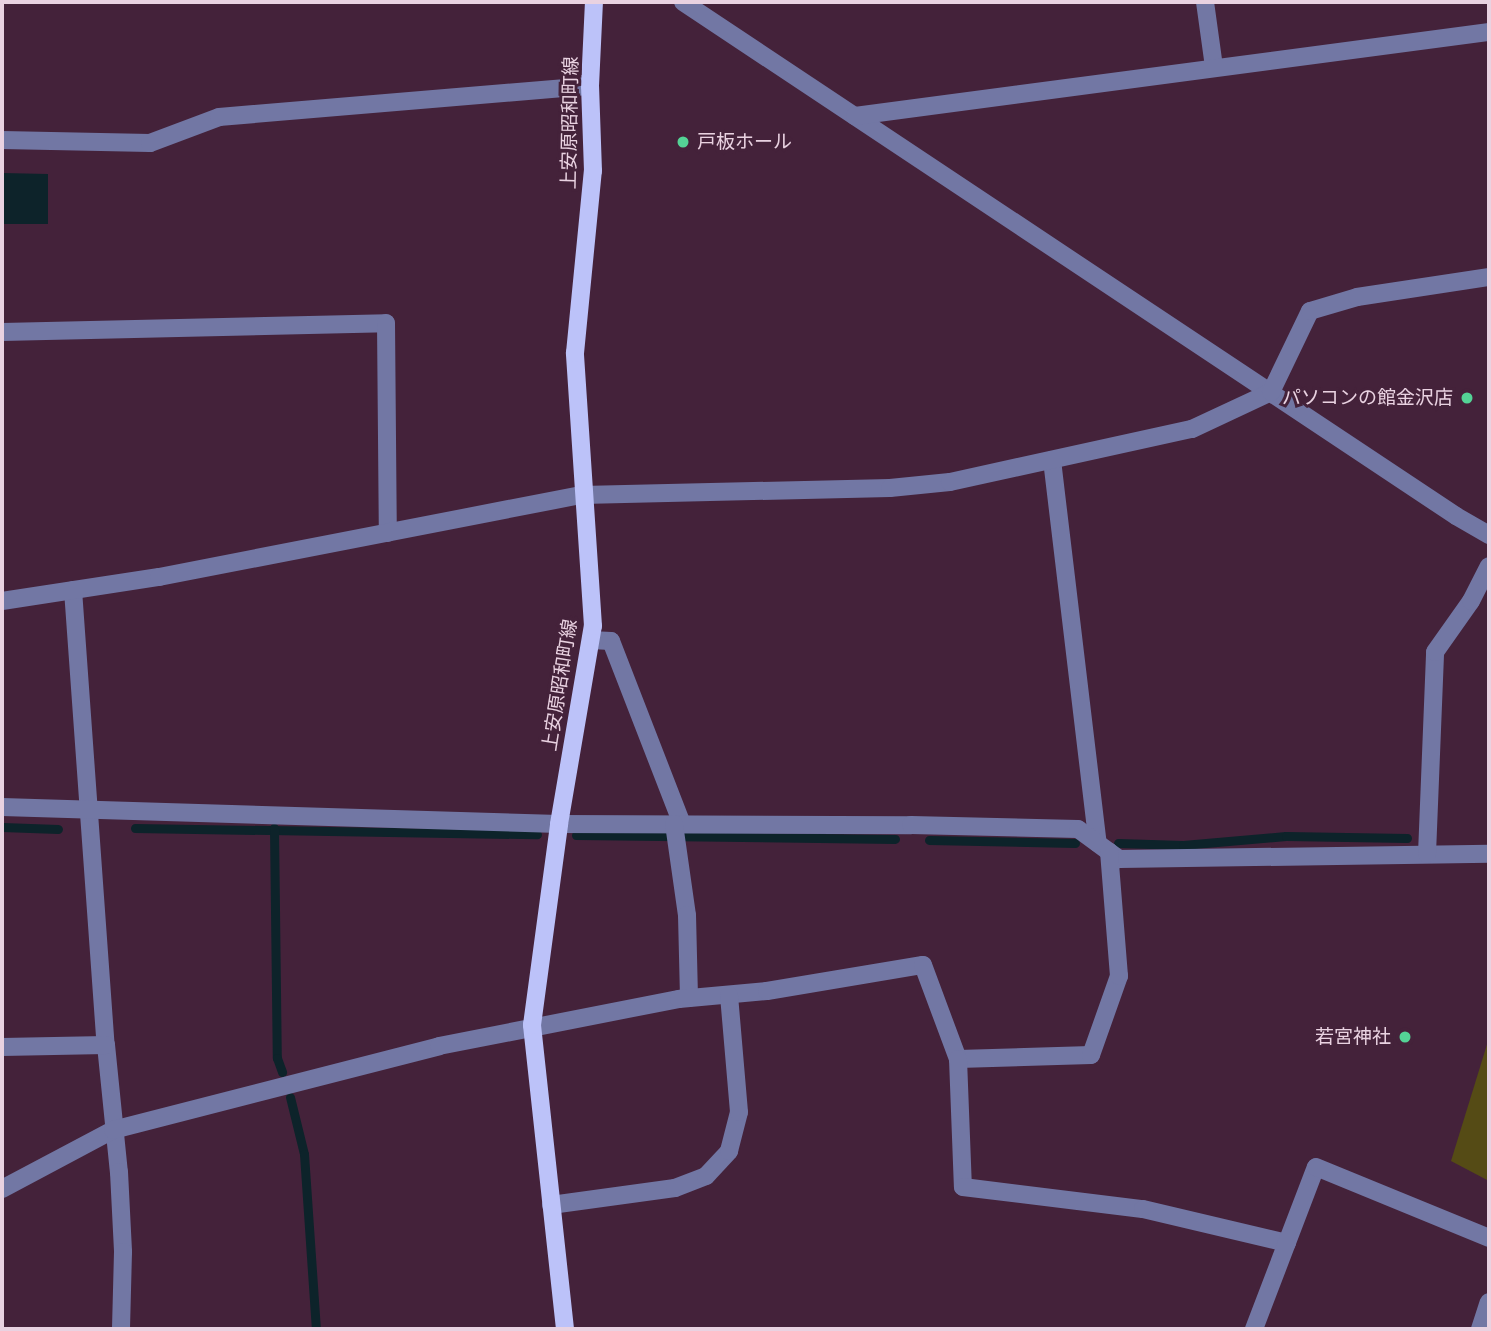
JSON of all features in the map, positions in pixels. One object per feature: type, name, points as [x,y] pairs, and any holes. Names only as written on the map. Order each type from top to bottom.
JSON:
[{"type":"main road","name":"上安原昭和町線","points":[[565,1329],[532,1025],[558,824],[593,626],[582,495],[575,354],[593,171],[590,86],[594,2]]},
{"type":"street","points":[[682,2],[1489,535]]},
{"type":"street","points":[[1205,2],[1213,67]]},
{"type":"street","points":[[855,116],[1489,32]]},
{"type":"street","points":[[2,140],[150,143],[219,117],[590,86]]},
{"type":"street","points":[[2,601],[159,577],[582,495],[890,488],[950,482],[1052,460],[1192,429],[1271,392],[1310,311],[1357,297],[1489,277]]},
{"type":"street","points":[[2,332],[386,323],[388,533]]},
{"type":"street","points":[[958,1059],[1091,1055],[1119,976],[1052,460]]},
{"type":"street","points":[[1427,854],[1436,652],[1471,601],[1489,566]]},
{"type":"street","points":[[73,590],[106,1045],[119,1172],[123,1252],[121,1329]]},
{"type":"street","points":[[591,640],[611,641],[678,824],[687,915],[689,999]]},
{"type":"street","points":[[2,807],[88,807],[558,824],[1078,829],[1119,859],[1489,853]]},
{"type":"street","points":[[2,1189],[113,1130],[439,1046],[532,1025],[923,965],[958,1059],[963,1187],[1143,1209],[1287,1243]]},
{"type":"street","points":[[551,1205],[675,1188],[706,1176],[729,1151],[739,1112],[729,995]]},
{"type":"street","points":[[2,1047],[106,1045]]},
{"type":"street","points":[[1254,1329],[1317,1167],[1489,1238]]},
{"type":"street","points":[[1480,1329],[1489,1302]]},
{"type":"shaded area","points":[[1489,1038],[1489,1181],[1451,1161]]},
{"type":"water","points":[[2,173],[48,174],[48,224],[2,224]]},
{"type":"waterway","points":[[2,827],[58,829]]},
{"type":"waterway","points":[[135,828],[537,834]]},
{"type":"waterway","points":[[274,828],[277,1058],[282,1072]]},
{"type":"waterway","points":[[576,835],[895,839]]},
{"type":"waterway","points":[[1118,843],[1183,845],[1286,836],[1407,838]]},
{"type":"waterway","points":[[929,840],[1075,843]]},
{"type":"waterway","points":[[290,1097],[304,1154],[316,1329]]},
{"type":"place","name":"戸板ホール","points":[[683,142]]},
{"type":"place","name":"パソコンの館金沢店","points":[[1467,398]]},
{"type":"place","name":"若宮神社","points":[[1405,1037]]}]
